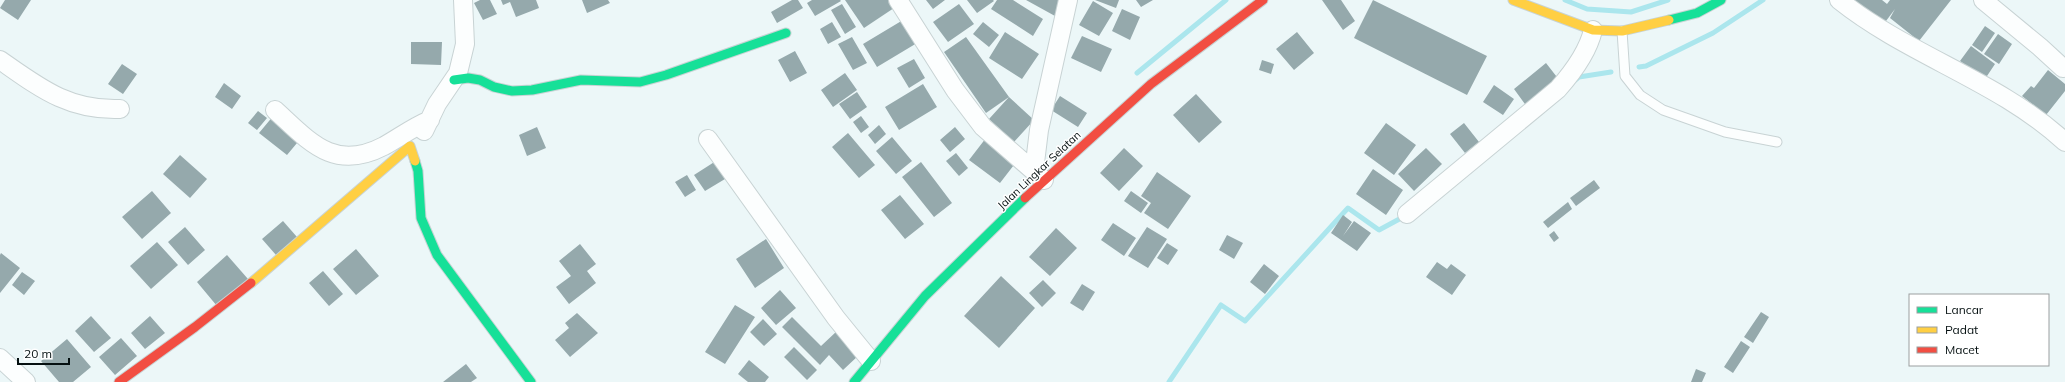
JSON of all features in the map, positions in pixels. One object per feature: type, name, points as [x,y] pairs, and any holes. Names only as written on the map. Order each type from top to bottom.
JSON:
[{"type":"main road","name":"Jalan Lingkar Selatan","points":[[854,382],[925,296],[1039,175],[1151,84],[1262,0]]},
{"type":"main road","points":[[1513,0],[1593,30],[1622,31],[1721,0]]},
{"type":"main road","points":[[454,80],[468,78],[480,80],[494,87],[512,91],[532,90],[581,80],[640,82],[666,75],[786,33]]},
{"type":"main road","points":[[119,382],[172,346],[275,264],[410,146],[418,171],[421,218],[437,255],[531,382]]},
{"type":"street","points":[[410,146],[419,137],[430,120],[437,104],[458,73],[465,44],[462,0]]},
{"type":"street","points":[[898,0],[955,90],[983,127],[1039,175]]},
{"type":"street","points":[[1039,175],[1039,130],[1068,0]]},
{"type":"street","points":[[1839,0],[1897,38],[2017,104],[2039,119],[2065,142]]},
{"type":"street","points":[[1983,0],[2063,68]]},
{"type":"street","points":[[1407,214],[1558,89],[1567,79],[1590,44],[1593,30]]},
{"type":"street","points":[[0,60],[58,98],[88,108],[120,110]]},
{"type":"street","points":[[275,110],[319,149],[342,157],[361,155],[383,146],[412,128],[430,120]]},
{"type":"street","points":[[708,139],[836,318],[871,361]]},
{"type":"street","points":[[0,358],[26,382]]},
{"type":"lane","points":[[1622,31],[1625,76],[1640,95],[1663,110],[1725,132],[1777,142]]},
{"type":"building","points":[[5,0],[31,0],[18,20],[0,8]]},
{"type":"building","points":[[480,0],[490,0],[497,14],[483,20],[474,3]]},
{"type":"building","points":[[501,0],[536,0],[539,8],[516,17],[510,2],[503,5]]},
{"type":"building","points":[[582,0],[608,0],[610,3],[587,13]]},
{"type":"building","points":[[792,0],[798,0],[803,8],[777,23],[771,12]]},
{"type":"building","points":[[812,0],[841,1],[815,16],[807,3]]},
{"type":"building","points":[[845,0],[897,0],[900,4],[864,28]]},
{"type":"building","points":[[926,0],[945,0],[933,9]]},
{"type":"building","points":[[967,0],[993,0],[994,1],[977,13]]},
{"type":"building","points":[[997,0],[1013,0],[1043,19],[1033,36],[991,9]]},
{"type":"building","points":[[1026,0],[1064,0],[1055,16]]},
{"type":"building","points":[[1095,0],[1119,0],[1116,8]]},
{"type":"building","points":[[1136,0],[1153,0],[1141,7]]},
{"type":"building","points":[[1322,0],[1341,0],[1355,21],[1343,30]]},
{"type":"building","points":[[1373,0],[1487,56],[1467,95],[1354,38]]},
{"type":"building","points":[[1851,0],[1882,0],[1887,4],[1890,0],[1951,0],[1919,41],[1890,18],[1895,9],[1883,25]]},
{"type":"building","points":[[1093,1],[1113,13],[1099,36],[1079,25]]},
{"type":"building","points":[[842,4],[856,27],[845,34],[831,10]]},
{"type":"building","points":[[959,4],[974,24],[948,42],[933,22]]},
{"type":"building","points":[[1122,9],[1140,17],[1130,40],[1112,31]]},
{"type":"building","points":[[903,20],[917,43],[877,67],[863,44]]},
{"type":"building","points":[[832,22],[841,37],[828,44],[820,29]]},
{"type":"building","points":[[983,22],[999,35],[989,47],[973,34]]},
{"type":"building","points":[[1985,26],[1995,33],[1982,52],[1972,45]]},
{"type":"building","points":[[1005,32],[1039,54],[1022,79],[989,58]]},
{"type":"building","points":[[1297,32],[1314,53],[1294,70],[1276,49]]},
{"type":"building","points":[[1998,34],[2012,44],[1999,64],[1984,54]]},
{"type":"building","points":[[1082,36],[1112,49],[1101,72],[1071,58]]},
{"type":"building","points":[[852,37],[867,63],[853,70],[838,44]]},
{"type":"building","points":[[966,37],[1009,97],[986,113],[944,52]]},
{"type":"building","points":[[411,42],[442,42],[441,65],[411,64]]},
{"type":"building","points":[[1971,46],[1995,64],[1985,79],[1960,61]]},
{"type":"building","points":[[795,51],[807,73],[790,82],[778,60]]},
{"type":"building","points":[[914,59],[925,78],[909,88],[897,68]]},
{"type":"building","points":[[1262,60],[1274,64],[1271,74],[1259,70]]},
{"type":"building","points":[[1546,63],[1560,81],[1527,107],[1514,89]]},
{"type":"building","points":[[122,64],[137,74],[123,94],[108,84]]},
{"type":"building","points":[[2048,70],[2065,84],[2065,91],[2046,115],[2022,96],[2031,86],[2034,88]]},
{"type":"building","points":[[845,73],[857,90],[833,107],[821,90]]},
{"type":"building","points":[[224,83],[241,96],[232,109],[215,97]]},
{"type":"building","points":[[923,84],[937,107],[899,130],[885,107]]},
{"type":"building","points":[[1494,85],[1514,99],[1503,115],[1483,102]]},
{"type":"building","points":[[857,92],[867,107],[850,119],[839,104]]},
{"type":"building","points":[[1196,94],[1222,122],[1199,143],[1173,115]]},
{"type":"building","points":[[1060,96],[1087,113],[1078,127],[1051,110]]},
{"type":"building","points":[[1009,97],[1034,120],[1014,142],[989,119]]},
{"type":"building","points":[[258,111],[267,118],[257,130],[248,123]]},
{"type":"building","points":[[274,115],[302,137],[287,155],[259,133]]},
{"type":"building","points":[[861,116],[869,127],[861,133],[853,122]]},
{"type":"building","points":[[1386,123],[1416,145],[1394,175],[1364,153]]},
{"type":"building","points":[[1464,123],[1479,142],[1465,153],[1450,134]]},
{"type":"building","points":[[879,125],[886,134],[875,144],[868,135]]},
{"type":"building","points":[[537,127],[546,148],[527,156],[519,135]]},
{"type":"building","points":[[955,127],[965,139],[950,152],[940,140]]},
{"type":"building","points":[[848,133],[875,165],[859,178],[832,147]]},
{"type":"building","points":[[892,137],[912,161],[896,174],[876,151]]},
{"type":"building","points":[[986,138],[1017,161],[1000,183],[969,160]]},
{"type":"building","points":[[1124,148],[1143,166],[1119,191],[1100,173]]},
{"type":"building","points":[[1426,148],[1442,164],[1414,191],[1398,174]]},
{"type":"building","points":[[956,153],[968,168],[959,176],[946,161]]},
{"type":"building","points":[[180,155],[207,179],[190,198],[163,174]]},
{"type":"building","points":[[719,159],[730,176],[705,191],[694,175]]},
{"type":"building","points":[[921,162],[952,203],[934,217],[902,177]]},
{"type":"building","points":[[1373,169],[1403,190],[1386,215],[1356,194]]},
{"type":"building","points":[[1157,172],[1191,196],[1168,229],[1144,213],[1151,203],[1141,196]]},
{"type":"building","points":[[687,175],[696,190],[685,197],[675,182]]},
{"type":"building","points":[[1594,180],[1600,188],[1576,206],[1570,198]]},
{"type":"building","points":[[152,191],[171,213],[142,239],[122,217]]},
{"type":"building","points":[[1131,191],[1148,203],[1141,213],[1124,201]]},
{"type":"building","points":[[900,195],[924,224],[905,239],[881,210]]},
{"type":"building","points":[[1568,202],[1572,209],[1548,228],[1543,222]]},
{"type":"building","points":[[1343,215],[1352,222],[1343,236],[1354,221],[1371,233],[1357,251],[1331,233]]},
{"type":"building","points":[[283,221],[297,237],[276,255],[262,239]]},
{"type":"building","points":[[1113,223],[1136,238],[1124,256],[1101,240]]},
{"type":"building","points":[[185,227],[205,250],[188,265],[168,242]]},
{"type":"building","points":[[1147,227],[1167,239],[1148,268],[1128,256]]},
{"type":"building","points":[[1056,228],[1077,248],[1050,276],[1029,257]]},
{"type":"building","points":[[1554,231],[1559,238],[1554,242],[1549,235]]},
{"type":"building","points":[[1227,235],[1243,243],[1234,259],[1219,250]]},
{"type":"building","points":[[766,239],[784,268],[755,288],[736,259]]},
{"type":"building","points":[[157,242],[178,265],[151,289],[130,266]]},
{"type":"building","points":[[1167,243],[1178,250],[1168,265],[1157,258]]},
{"type":"building","points":[[580,244],[596,264],[587,271],[596,283],[569,304],[556,287],[571,276],[559,261]]},
{"type":"building","points":[[356,249],[379,276],[356,295],[333,269]]},
{"type":"building","points":[[1,253],[20,268],[0,293],[0,255]]},
{"type":"building","points":[[227,255],[248,279],[217,306],[197,282]]},
{"type":"building","points":[[1437,262],[1447,269],[1451,264],[1466,275],[1452,295],[1426,277]]},
{"type":"building","points":[[1264,264],[1279,276],[1265,294],[1250,282]]},
{"type":"building","points":[[323,271],[343,294],[329,306],[309,283]]},
{"type":"building","points":[[22,272],[35,281],[24,295],[12,285]]},
{"type":"building","points":[[1001,276],[1035,308],[999,348],[964,316]]},
{"type":"building","points":[[1043,280],[1056,293],[1042,307],[1029,293]]},
{"type":"building","points":[[1082,284],[1095,292],[1083,311],[1070,303]]},
{"type":"building","points":[[780,290],[796,308],[776,325],[761,308]]},
{"type":"building","points":[[735,305],[755,317],[725,364],[705,352]]},
{"type":"building","points":[[1761,312],[1769,317],[1753,343],[1744,337]]},
{"type":"building","points":[[577,313],[598,333],[570,357],[555,340],[569,328],[565,323]]},
{"type":"building","points":[[91,316],[111,338],[94,352],[75,331]]},
{"type":"building","points":[[150,316],[165,333],[145,349],[131,333]]},
{"type":"building","points":[[792,317],[821,346],[837,331],[859,355],[843,370],[829,355],[820,365],[782,327]]},
{"type":"building","points":[[763,319],[777,334],[764,346],[750,332]]},
{"type":"building","points":[[121,338],[137,356],[115,375],[99,357]]},
{"type":"building","points":[[67,339],[91,367],[73,382],[59,382],[41,361]]},
{"type":"building","points":[[1741,341],[1750,347],[1733,373],[1724,367]]},
{"type":"building","points":[[794,347],[817,370],[807,380],[784,357]]},
{"type":"building","points":[[749,360],[769,377],[765,382],[748,382],[738,374]]},
{"type":"building","points":[[466,364],[477,378],[471,382],[443,382]]},
{"type":"building","points":[[1696,369],[1706,373],[1702,382],[1691,382]]},
{"type":"waterway","points":[[1137,73],[1226,0]]},
{"type":"waterway","points":[[1565,0],[1587,9],[1631,12],[1668,0]]},
{"type":"waterway","points":[[1639,67],[1646,66],[1713,33],[1763,0]]},
{"type":"waterway","points":[[1574,81],[1579,77],[1611,72]]},
{"type":"waterway","points":[[1169,382],[1221,305],[1245,321],[1348,208],[1379,230],[1405,216]]},
{"type":"traffic: fast","points":[[1669,20],[1697,13],[1721,0]]},
{"type":"traffic: fast","points":[[454,80],[468,78],[480,80],[494,87],[512,91],[532,90],[581,80],[640,82],[666,75],[786,33]]},
{"type":"traffic: fast","points":[[415,161],[418,171],[421,218],[437,255],[531,382]]},
{"type":"traffic: fast","points":[[854,382],[925,296],[1025,198]]},
{"type":"traffic: slow","points":[[1513,0],[1593,30],[1622,31],[1669,20]]},
{"type":"traffic: slow","points":[[251,283],[410,146],[415,161]]},
{"type":"traffic: jam","points":[[1025,198],[1151,84],[1263,0]]},
{"type":"traffic: jam","points":[[119,382],[195,327],[251,283]]}]
